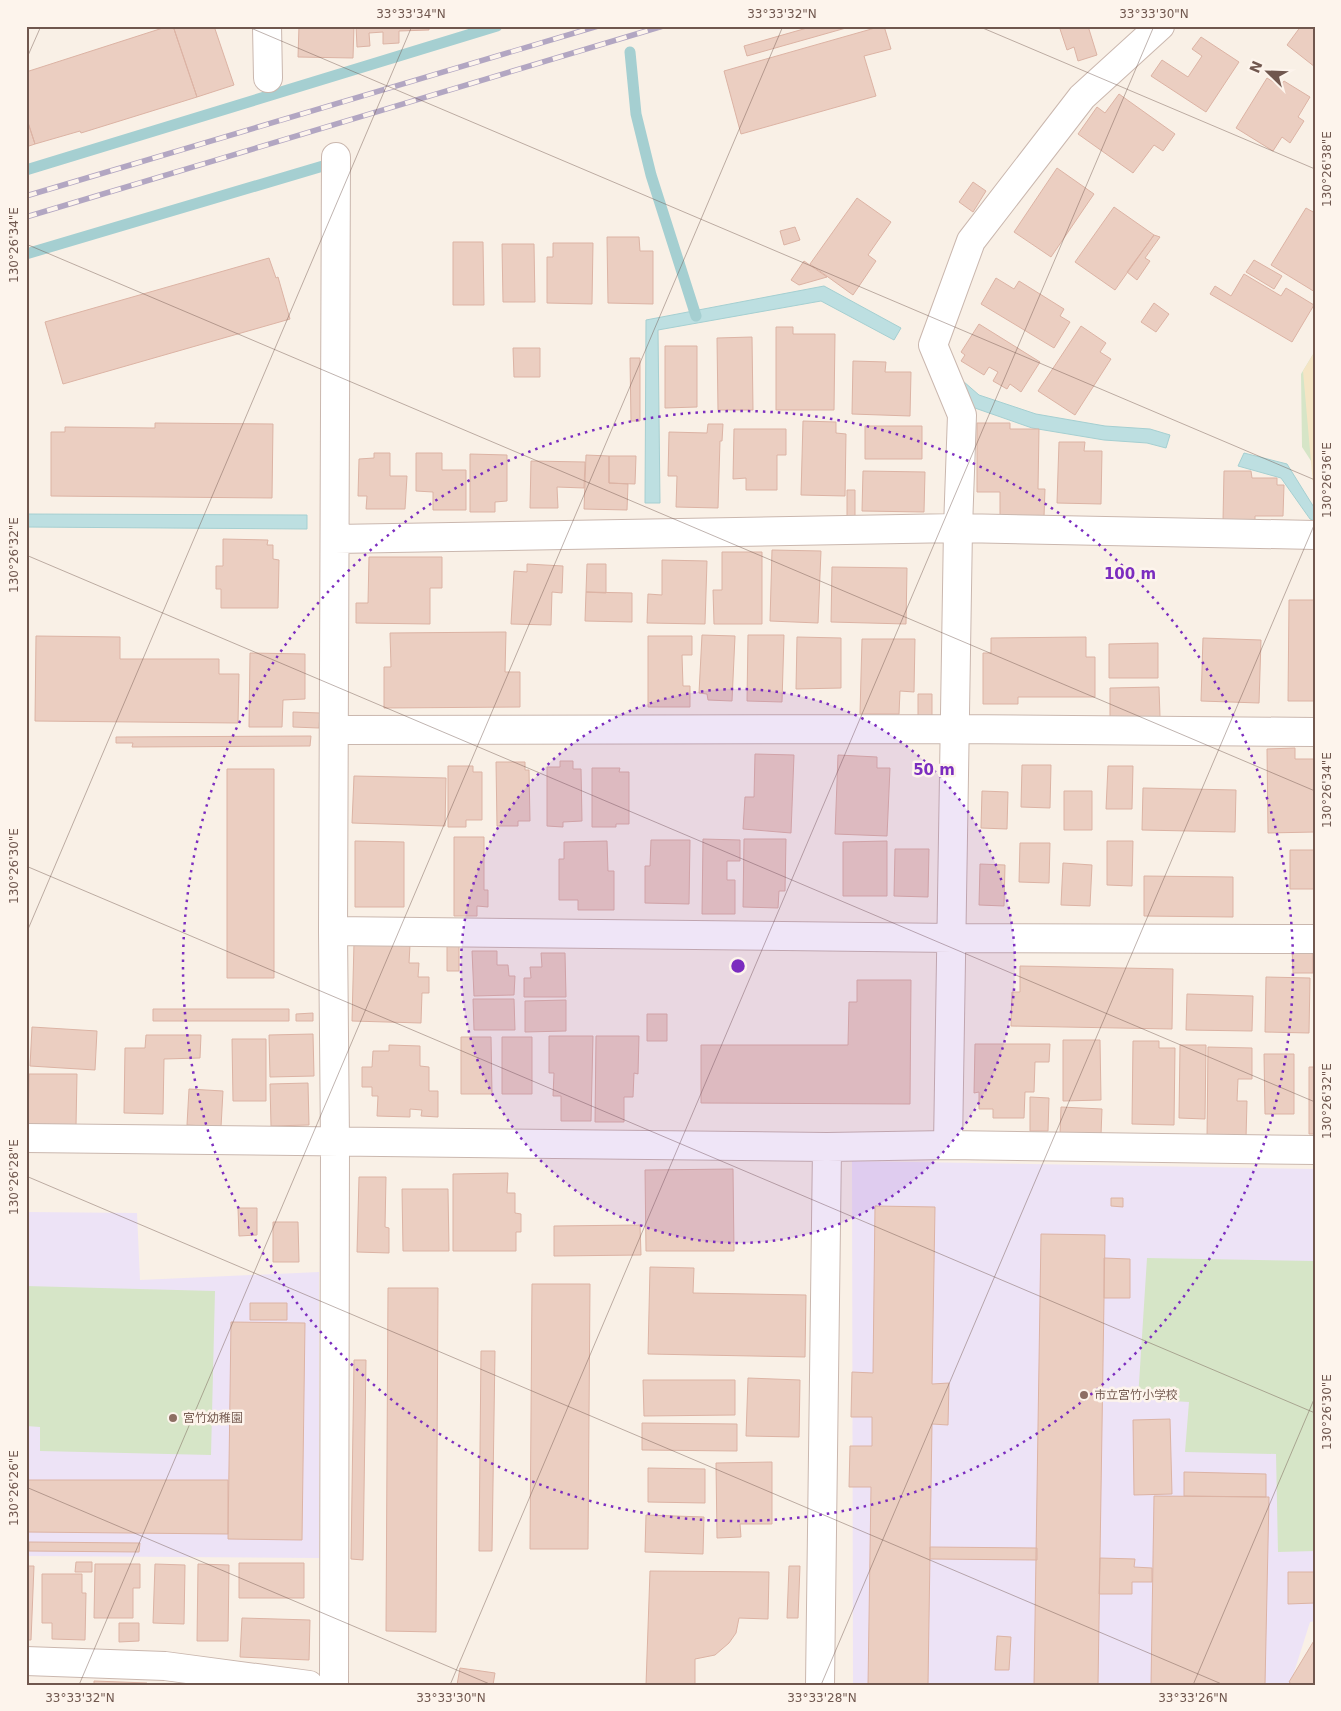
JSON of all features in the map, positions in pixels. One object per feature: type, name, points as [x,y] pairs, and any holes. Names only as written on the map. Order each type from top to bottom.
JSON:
[{"type":"street","points":[[267,26],[268,78]]},
{"type":"street","points":[[948,1145],[958,528],[962,415],[933,345],[971,240],[1082,97],[1160,26]]},
{"type":"street","points":[[334,1685],[333,931],[336,157]]},
{"type":"street","points":[[335,539],[958,528],[1315,535]]},
{"type":"street","points":[[335,730],[955,729],[1315,732]]},
{"type":"street","points":[[333,931],[952,938],[1315,938]]},
{"type":"street","points":[[26,1138],[827,1147],[948,1145],[1315,1150]]},
{"type":"street","points":[[820,1685],[827,1147]]},
{"type":"street","points":[[26,1661],[165,1666],[310,1685]]},
{"type":"shaded area","name":"市立宮竹小学校","points":[[852,1161],[1315,1169],[1315,1621],[1310,1622],[1290,1685],[853,1685]]},
{"type":"shaded area","name":"宮竹幼稚園","points":[[26,1187],[27,1212],[137,1213],[140,1280],[319,1272],[319,1558],[26,1556]]},
{"type":"green space","points":[[1315,351],[1315,467],[1302,447],[1301,374]]},
{"type":"green space","points":[[1147,1258],[1315,1261],[1315,1551],[1278,1552],[1276,1454],[1185,1452],[1189,1402],[1138,1399]]},
{"type":"green space","points":[[26,1286],[215,1291],[211,1455],[40,1451],[40,1427],[26,1426]]},
{"type":"sand","points":[[1315,351],[1315,507],[1303,371]]},
{"type":"water","points":[[824,286],[901,328],[894,340],[821,301],[658,330],[660,503],[645,503],[646,320]]},
{"type":"water","points":[[948,368],[979,395],[1036,414],[1105,426],[1150,429],[1170,435],[1166,448],[1147,443],[1104,440],[1032,428],[972,407]]},
{"type":"water","points":[[1244,453],[1287,464],[1315,509],[1315,521],[1310,519],[1281,478],[1238,466]]},
{"type":"water","points":[[26,514],[307,515],[307,529],[26,527]]},
{"type":"building","points":[[173,26],[197,97],[81,133],[80,131],[35,144],[26,116],[26,72]]},
{"type":"building","points":[[173,26],[214,26],[234,85],[197,97]]},
{"type":"building","points":[[299,26],[354,26],[353,58],[298,57]]},
{"type":"building","points":[[356,26],[429,26],[429,30],[399,31],[399,43],[383,44],[383,32],[369,33],[370,46],[357,47]]},
{"type":"building","points":[[814,26],[853,26],[747,56],[744,46]]},
{"type":"building","points":[[884,26],[891,49],[864,56],[876,96],[741,134],[724,71]]},
{"type":"building","points":[[1059,26],[1088,26],[1097,55],[1078,61],[1074,47],[1067,50]]},
{"type":"building","points":[[1301,26],[1315,26],[1315,67],[1287,45]]},
{"type":"building","points":[[1201,37],[1239,62],[1206,112],[1151,76],[1162,60],[1188,77],[1202,56],[1192,49]]},
{"type":"building","points":[[1267,78],[1280,86],[1284,81],[1310,97],[1298,117],[1304,121],[1290,143],[1282,137],[1273,151],[1236,128]]},
{"type":"building","points":[[1119,94],[1175,134],[1163,151],[1154,145],[1133,173],[1078,134],[1097,107],[1105,113]]},
{"type":"building","points":[[26,117],[35,144],[26,147]]},
{"type":"building","points":[[1057,168],[1094,194],[1051,257],[1014,232]]},
{"type":"building","points":[[973,182],[986,191],[973,212],[959,202]]},
{"type":"building","points":[[857,198],[891,222],[868,255],[876,261],[853,295],[810,264]]},
{"type":"building","points":[[1114,207],[1154,235],[1115,290],[1075,262]]},
{"type":"building","points":[[1306,208],[1315,213],[1315,292],[1271,265]]},
{"type":"building","points":[[795,227],[800,240],[784,245],[780,231]]},
{"type":"building","points":[[1154,235],[1160,237],[1145,258],[1150,261],[1137,280],[1127,272]]},
{"type":"building","points":[[607,237],[639,237],[640,251],[653,251],[653,304],[608,303]]},
{"type":"building","points":[[453,242],[483,242],[484,305],[453,305]]},
{"type":"building","points":[[553,243],[593,243],[592,304],[547,303],[547,257],[553,257]]},
{"type":"building","points":[[502,244],[534,244],[535,302],[503,302]]},
{"type":"building","points":[[269,258],[276,278],[278,277],[290,319],[63,384],[45,322]]},
{"type":"building","points":[[1254,260],[1282,276],[1274,289],[1246,272]]},
{"type":"building","points":[[804,261],[827,277],[799,285],[791,280]]},
{"type":"building","points":[[1244,274],[1281,296],[1286,288],[1314,305],[1292,342],[1210,294],[1215,286],[1231,296]]},
{"type":"building","points":[[996,278],[1014,289],[1019,281],[1064,309],[1060,316],[1070,322],[1054,348],[981,304]]},
{"type":"building","points":[[1154,303],[1169,314],[1156,332],[1141,322]]},
{"type":"building","points":[[979,324],[1040,362],[1021,392],[1010,384],[1007,389],[993,381],[998,372],[989,367],[984,375],[961,361],[965,355],[961,352]]},
{"type":"building","points":[[1081,326],[1106,343],[1100,352],[1111,359],[1075,415],[1038,391]]},
{"type":"building","points":[[776,327],[793,327],[793,334],[835,334],[834,410],[776,410]]},
{"type":"building","points":[[752,337],[753,410],[718,410],[717,338]]},
{"type":"building","points":[[665,346],[697,346],[697,407],[665,408]]},
{"type":"building","points":[[513,348],[540,348],[540,377],[514,377]]},
{"type":"building","points":[[630,358],[640,358],[640,421],[631,421]]},
{"type":"building","points":[[853,361],[886,362],[885,372],[911,372],[910,416],[852,414]]},
{"type":"building","points":[[803,421],[836,422],[836,433],[846,434],[845,496],[801,495]]},
{"type":"building","points":[[155,423],[273,424],[272,498],[51,496],[51,432],[65,432],[65,427],[155,428]]},
{"type":"building","points":[[977,423],[1010,423],[1010,429],[1039,429],[1038,489],[1045,489],[1044,517],[1000,517],[1000,492],[977,492]]},
{"type":"building","points":[[708,424],[723,424],[722,441],[720,441],[718,508],[676,507],[677,476],[668,476],[669,432],[707,433]]},
{"type":"building","points":[[865,426],[922,426],[922,459],[865,459]]},
{"type":"building","points":[[734,429],[786,429],[786,455],[777,455],[777,490],[746,490],[746,478],[733,479]]},
{"type":"building","points":[[1059,442],[1085,442],[1084,451],[1102,451],[1101,504],[1057,503]]},
{"type":"building","points":[[374,453],[390,453],[390,476],[407,476],[405,509],[366,509],[367,496],[358,496],[359,459],[374,458]]},
{"type":"building","points":[[416,453],[442,453],[442,470],[466,470],[466,510],[433,510],[433,492],[416,491]]},
{"type":"building","points":[[470,454],[507,455],[507,501],[495,502],[495,512],[470,512]]},
{"type":"building","points":[[586,455],[609,456],[609,483],[628,484],[627,510],[584,509]]},
{"type":"building","points":[[609,456],[636,456],[635,484],[609,483]]},
{"type":"building","points":[[531,461],[585,462],[584,488],[557,487],[558,508],[530,508]]},
{"type":"building","points":[[863,471],[925,472],[924,512],[862,511]]},
{"type":"building","points":[[1224,471],[1251,471],[1252,478],[1277,478],[1277,485],[1284,485],[1283,516],[1255,516],[1255,521],[1223,521]]},
{"type":"building","points":[[847,490],[855,490],[855,518],[847,518]]},
{"type":"building","points":[[223,539],[268,540],[267,545],[273,545],[273,559],[279,560],[278,608],[221,608],[221,589],[216,589],[216,566],[223,566]]},
{"type":"building","points":[[772,550],[821,551],[818,623],[770,621]]},
{"type":"building","points":[[722,552],[762,552],[762,624],[714,624],[713,590],[722,590]]},
{"type":"building","points":[[369,557],[442,557],[442,588],[430,588],[430,624],[356,623],[356,603],[368,603]]},
{"type":"building","points":[[662,560],[707,561],[705,624],[647,623],[648,594],[662,595]]},
{"type":"building","points":[[527,564],[563,566],[562,593],[552,592],[551,625],[511,624],[514,571],[527,572]]},
{"type":"building","points":[[587,564],[606,564],[606,593],[586,592]]},
{"type":"building","points":[[832,567],[907,568],[906,624],[831,622]]},
{"type":"building","points":[[586,592],[632,593],[632,622],[585,621]]},
{"type":"building","points":[[1289,600],[1315,600],[1315,701],[1288,701]]},
{"type":"building","points":[[506,632],[505,672],[520,672],[520,707],[384,708],[384,667],[391,667],[390,633]]},
{"type":"building","points":[[702,635],[735,636],[732,701],[708,700],[707,694],[699,693]]},
{"type":"building","points":[[748,635],[784,635],[782,702],[747,701]]},
{"type":"building","points":[[36,636],[120,637],[120,659],[219,659],[219,674],[239,674],[238,723],[35,721]]},
{"type":"building","points":[[648,636],[692,636],[692,655],[682,655],[683,686],[690,686],[690,707],[648,707]]},
{"type":"building","points":[[797,637],[841,638],[841,688],[796,689]]},
{"type":"building","points":[[1086,637],[1086,657],[1095,657],[1095,697],[1018,697],[1018,704],[983,704],[983,653],[991,653],[991,638]]},
{"type":"building","points":[[1203,638],[1261,640],[1259,703],[1201,701]]},
{"type":"building","points":[[862,639],[915,639],[914,692],[900,691],[899,714],[860,714]]},
{"type":"building","points":[[1158,643],[1158,678],[1109,678],[1109,644]]},
{"type":"building","points":[[250,653],[305,654],[305,699],[283,700],[282,727],[249,727]]},
{"type":"building","points":[[1159,687],[1160,717],[1110,718],[1110,688]]},
{"type":"building","points":[[918,694],[932,694],[932,721],[918,721]]},
{"type":"building","points":[[293,712],[320,713],[319,728],[293,727]]},
{"type":"building","points":[[311,736],[310,746],[132,747],[133,743],[116,743],[116,737]]},
{"type":"building","points":[[1295,748],[1295,759],[1315,759],[1315,832],[1268,833],[1267,749]]},
{"type":"building","points":[[755,754],[794,755],[791,833],[743,829],[745,797],[754,797]]},
{"type":"building","points":[[838,755],[877,757],[877,768],[890,768],[887,836],[835,834]]},
{"type":"building","points":[[560,761],[573,761],[573,769],[581,769],[582,821],[563,822],[563,827],[547,826],[547,767],[560,767]]},
{"type":"building","points":[[496,762],[525,762],[525,770],[529,770],[530,821],[518,821],[518,826],[497,826]]},
{"type":"building","points":[[1022,765],[1051,765],[1050,808],[1021,807]]},
{"type":"building","points":[[448,766],[473,766],[473,772],[482,772],[482,820],[466,820],[466,827],[448,827]]},
{"type":"building","points":[[1108,766],[1133,766],[1132,809],[1106,809]]},
{"type":"building","points":[[592,768],[620,768],[619,772],[629,772],[629,824],[616,824],[616,827],[592,827]]},
{"type":"building","points":[[227,769],[274,769],[274,978],[227,978]]},
{"type":"building","points":[[354,776],[446,778],[445,826],[352,823]]},
{"type":"building","points":[[1143,788],[1236,790],[1235,832],[1142,830]]},
{"type":"building","points":[[982,791],[1008,792],[1007,829],[981,828]]},
{"type":"building","points":[[1064,791],[1092,791],[1092,830],[1064,830]]},
{"type":"building","points":[[454,837],[484,837],[484,890],[488,890],[488,907],[477,906],[477,916],[454,916]]},
{"type":"building","points":[[703,839],[740,840],[740,861],[727,861],[727,880],[735,880],[735,914],[702,914]]},
{"type":"building","points":[[744,839],[786,839],[785,891],[779,891],[778,908],[743,907]]},
{"type":"building","points":[[651,840],[690,840],[689,904],[645,903],[645,866],[650,866]]},
{"type":"building","points":[[355,841],[404,842],[404,907],[355,907]]},
{"type":"building","points":[[607,841],[608,871],[614,871],[614,910],[578,910],[578,900],[559,900],[559,859],[564,859],[564,842]]},
{"type":"building","points":[[887,841],[887,896],[843,896],[843,842]]},
{"type":"building","points":[[1107,841],[1133,841],[1132,886],[1107,885]]},
{"type":"building","points":[[1020,843],[1050,843],[1049,883],[1019,882]]},
{"type":"building","points":[[895,849],[929,849],[928,897],[894,896]]},
{"type":"building","points":[[1290,850],[1315,850],[1315,889],[1290,889]]},
{"type":"building","points":[[1063,863],[1092,865],[1090,906],[1061,905]]},
{"type":"building","points":[[980,864],[1005,865],[1004,906],[979,905]]},
{"type":"building","points":[[1144,876],[1233,877],[1233,917],[1144,916]]},
{"type":"building","points":[[354,943],[410,945],[409,963],[419,963],[418,977],[429,977],[429,993],[422,993],[421,1023],[352,1021]]},
{"type":"building","points":[[447,946],[459,946],[459,971],[447,971]]},
{"type":"building","points":[[1313,946],[1313,973],[1293,973],[1292,947]]},
{"type":"building","points":[[472,951],[497,951],[497,965],[508,965],[509,976],[515,976],[514,995],[474,996]]},
{"type":"building","points":[[541,953],[565,953],[566,997],[524,997],[524,978],[531,978],[530,967],[542,967]]},
{"type":"building","points":[[1020,966],[1173,969],[1172,1029],[1011,1026],[1012,992],[1020,992]]},
{"type":"building","points":[[1266,977],[1310,978],[1309,1033],[1265,1032]]},
{"type":"building","points":[[857,980],[911,980],[910,1104],[701,1103],[701,1045],[848,1045],[849,1002],[857,1002]]},
{"type":"building","points":[[1187,994],[1253,996],[1252,1031],[1186,1030]]},
{"type":"building","points":[[473,999],[514,999],[515,1030],[474,1030]]},
{"type":"building","points":[[566,1000],[566,1031],[525,1032],[525,1001]]},
{"type":"building","points":[[153,1009],[289,1009],[289,1021],[153,1021]]},
{"type":"building","points":[[313,1013],[313,1021],[296,1021],[296,1014]]},
{"type":"building","points":[[647,1014],[667,1014],[667,1041],[647,1041]]},
{"type":"building","points":[[32,1027],[97,1031],[95,1070],[30,1066]]},
{"type":"building","points":[[313,1034],[314,1076],[270,1077],[269,1035]]},
{"type":"building","points":[[146,1035],[201,1035],[200,1058],[164,1059],[163,1114],[124,1113],[125,1048],[145,1048]]},
{"type":"building","points":[[549,1036],[593,1036],[591,1121],[561,1121],[561,1096],[553,1096],[554,1073],[549,1073]]},
{"type":"building","points":[[596,1036],[639,1036],[638,1074],[634,1073],[633,1097],[624,1097],[624,1122],[595,1122]]},
{"type":"building","points":[[461,1037],[491,1037],[492,1094],[461,1094]]},
{"type":"building","points":[[502,1037],[532,1037],[532,1094],[502,1094]]},
{"type":"building","points":[[232,1039],[266,1039],[266,1101],[233,1101]]},
{"type":"building","points":[[1063,1040],[1100,1040],[1101,1100],[1063,1101]]},
{"type":"building","points":[[1133,1041],[1159,1041],[1159,1048],[1175,1048],[1174,1125],[1132,1124]]},
{"type":"building","points":[[975,1044],[1050,1044],[1049,1062],[1035,1062],[1034,1092],[1025,1092],[1024,1118],[993,1118],[993,1109],[979,1109],[979,1092],[974,1093]]},
{"type":"building","points":[[389,1045],[420,1046],[420,1066],[429,1067],[429,1091],[438,1091],[438,1117],[421,1116],[422,1110],[410,1109],[410,1117],[377,1116],[378,1096],[372,1096],[372,1087],[362,1087],[362,1067],[372,1067],[373,1051],[389,1051]]},
{"type":"building","points":[[1180,1045],[1206,1045],[1205,1119],[1179,1118]]},
{"type":"building","points":[[1208,1047],[1252,1048],[1252,1079],[1238,1079],[1237,1101],[1247,1101],[1246,1138],[1207,1138]]},
{"type":"building","points":[[1264,1054],[1294,1054],[1294,1114],[1265,1114]]},
{"type":"building","points":[[1309,1067],[1315,1067],[1315,1134],[1309,1134]]},
{"type":"building","points":[[29,1074],[77,1074],[76,1126],[28,1125]]},
{"type":"building","points":[[308,1083],[309,1125],[271,1126],[270,1084]]},
{"type":"building","points":[[189,1089],[223,1091],[221,1127],[187,1125]]},
{"type":"building","points":[[1030,1097],[1049,1098],[1048,1131],[1030,1131]]},
{"type":"building","points":[[1061,1107],[1102,1109],[1101,1135],[1060,1134]]},
{"type":"building","points":[[733,1169],[734,1251],[646,1251],[645,1170]]},
{"type":"building","points":[[508,1173],[507,1193],[515,1193],[515,1213],[521,1214],[521,1232],[516,1232],[516,1251],[453,1251],[453,1174]]},
{"type":"building","points":[[359,1177],[386,1177],[385,1227],[389,1228],[389,1253],[357,1252]]},
{"type":"building","points":[[402,1189],[448,1189],[449,1251],[403,1251]]},
{"type":"building","points":[[1111,1198],[1123,1198],[1123,1207],[1111,1206]]},
{"type":"building","points":[[875,1206],[935,1207],[932,1384],[949,1383],[948,1425],[932,1424],[928,1685],[868,1685],[871,1487],[849,1487],[850,1446],[872,1446],[872,1417],[851,1417],[852,1372],[873,1373]]},
{"type":"building","points":[[238,1208],[257,1208],[257,1235],[239,1236]]},
{"type":"building","points":[[273,1222],[298,1222],[299,1262],[273,1262]]},
{"type":"building","points":[[640,1225],[641,1255],[554,1256],[554,1226]]},
{"type":"building","points":[[1041,1234],[1105,1235],[1098,1685],[1034,1685]]},
{"type":"building","points":[[1104,1258],[1130,1259],[1130,1298],[1104,1298]]},
{"type":"building","points":[[650,1267],[694,1268],[693,1293],[806,1295],[805,1357],[648,1354]]},
{"type":"building","points":[[532,1284],[590,1284],[588,1549],[530,1549]]},
{"type":"building","points":[[388,1288],[438,1288],[436,1632],[386,1631]]},
{"type":"building","points":[[250,1303],[287,1303],[287,1320],[250,1320]]},
{"type":"building","points":[[231,1322],[305,1323],[302,1540],[228,1539]]},
{"type":"building","points":[[481,1351],[495,1351],[492,1551],[479,1551]]},
{"type":"building","points":[[354,1360],[366,1360],[363,1560],[351,1559]]},
{"type":"building","points":[[748,1378],[800,1380],[799,1437],[746,1436]]},
{"type":"building","points":[[643,1380],[735,1380],[735,1415],[644,1416]]},
{"type":"building","points":[[1170,1419],[1172,1494],[1134,1495],[1133,1420]]},
{"type":"building","points":[[642,1423],[737,1424],[737,1451],[642,1450]]},
{"type":"building","points":[[772,1462],[772,1524],[740,1524],[741,1537],[717,1538],[716,1463]]},
{"type":"building","points":[[648,1468],[705,1469],[705,1503],[648,1502]]},
{"type":"building","points":[[1184,1472],[1266,1474],[1266,1497],[1184,1496]]},
{"type":"building","points":[[27,1480],[228,1480],[228,1534],[27,1532]]},
{"type":"building","points":[[1154,1496],[1269,1497],[1265,1685],[1151,1685]]},
{"type":"building","points":[[646,1515],[704,1517],[703,1554],[645,1552]]},
{"type":"building","points":[[29,1542],[140,1543],[139,1552],[29,1551]]},
{"type":"building","points":[[930,1547],[1037,1548],[1037,1560],[930,1559]]},
{"type":"building","points":[[1100,1558],[1135,1559],[1134,1567],[1152,1568],[1152,1582],[1132,1582],[1132,1594],[1099,1594]]},
{"type":"building","points":[[76,1562],[92,1562],[92,1572],[75,1572]]},
{"type":"building","points":[[239,1563],[304,1563],[304,1598],[239,1598]]},
{"type":"building","points":[[95,1564],[140,1564],[140,1588],[133,1588],[133,1618],[94,1618]]},
{"type":"building","points":[[155,1564],[185,1565],[184,1624],[153,1623]]},
{"type":"building","points":[[198,1564],[229,1565],[228,1641],[197,1641]]},
{"type":"building","points":[[26,1566],[34,1566],[31,1640],[26,1640]]},
{"type":"building","points":[[789,1566],[800,1566],[798,1618],[787,1618]]},
{"type":"building","points":[[650,1571],[769,1572],[768,1619],[739,1618],[736,1633],[729,1643],[715,1655],[695,1659],[695,1685],[646,1685]]},
{"type":"building","points":[[1288,1572],[1315,1572],[1315,1603],[1288,1604]]},
{"type":"building","points":[[42,1574],[82,1574],[82,1593],[86,1593],[85,1640],[52,1639],[52,1623],[42,1623]]},
{"type":"building","points":[[242,1618],[310,1620],[309,1660],[240,1657]]},
{"type":"building","points":[[119,1623],[139,1623],[139,1641],[119,1642]]},
{"type":"building","points":[[997,1636],[1011,1637],[1009,1670],[995,1670]]},
{"type":"building","points":[[1315,1639],[1315,1685],[1293,1685],[1289,1682]]},
{"type":"building","points":[[460,1668],[495,1673],[493,1685],[457,1685]]},
{"type":"building","points":[[94,1681],[147,1683],[146,1685],[94,1685]]},
{"type":"waterway","points":[[26,170],[497,26]]},
{"type":"waterway","points":[[630,52],[636,114],[651,175],[696,316]]},
{"type":"waterway","points":[[26,254],[323,166]]},
{"type":"railway","points":[[26,196],[598,26]]},
{"type":"railway","points":[[26,217],[663,26]]},
{"type":"place","name":"市立宮竹小学校","points":[[1084,1395]]},
{"type":"place","name":"宮竹幼稚園","points":[[173,1418]]}]
